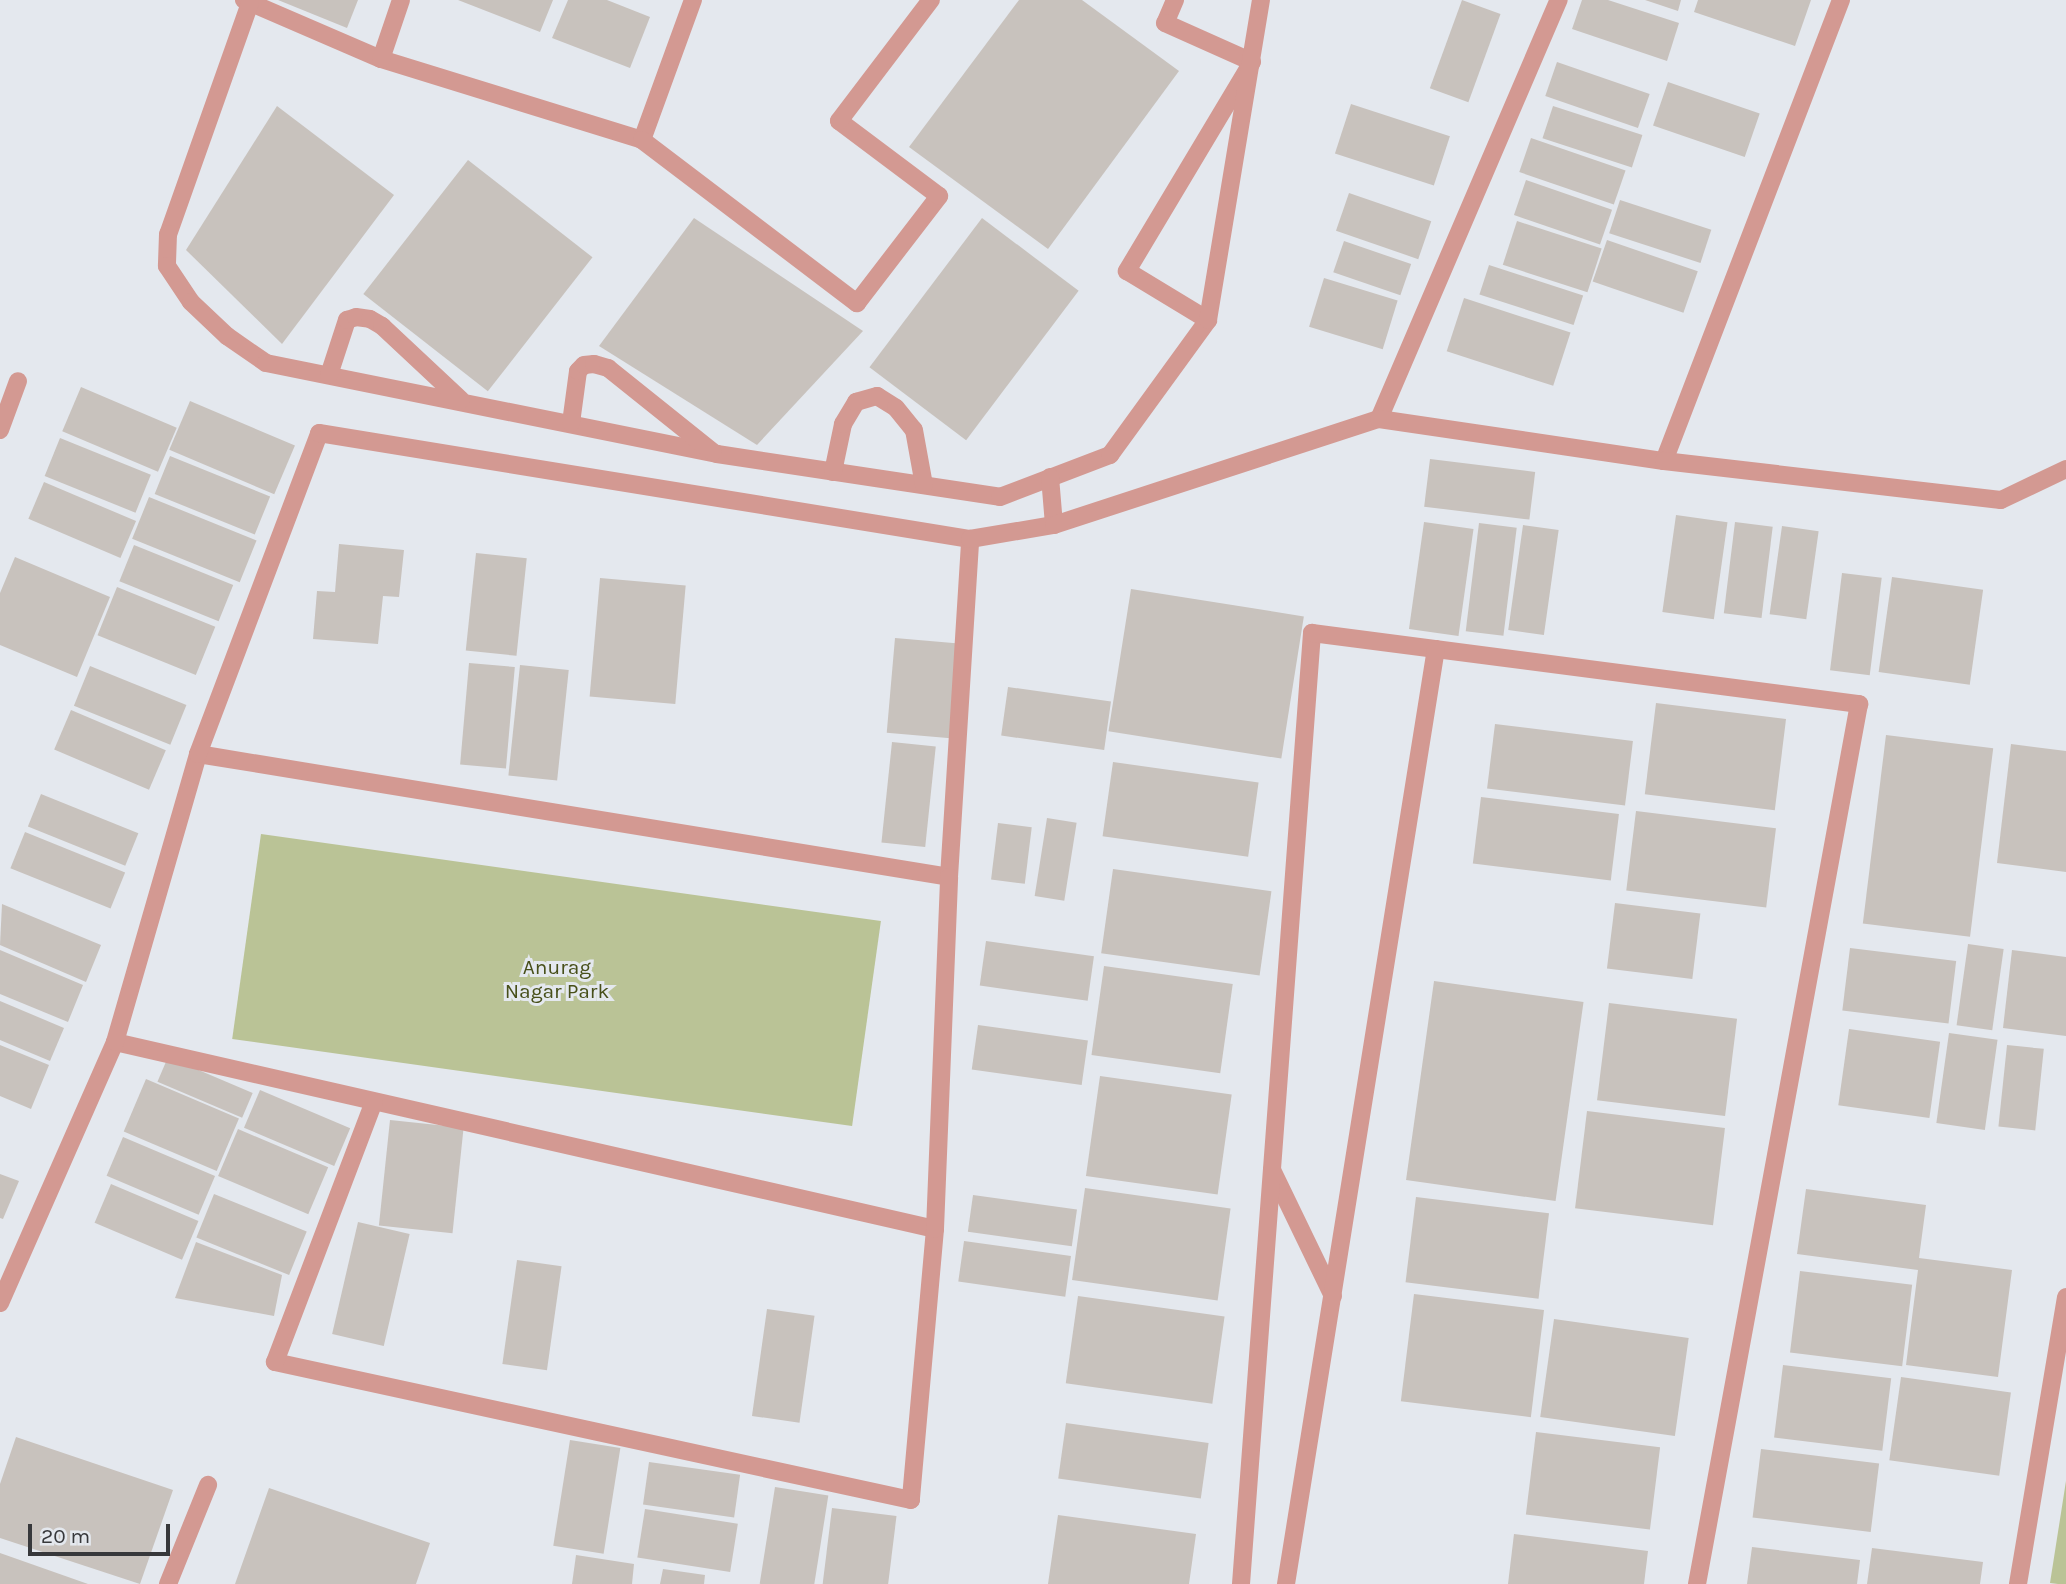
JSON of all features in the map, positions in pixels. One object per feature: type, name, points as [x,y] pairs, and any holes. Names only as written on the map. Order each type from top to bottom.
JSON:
[{"type":"street","points":[[381,59],[401,0]]},
{"type":"street","points":[[642,140],[693,0]]},
{"type":"street","points":[[931,0],[839,121],[939,196],[857,303],[642,140],[381,59],[247,1],[168,234],[167,266],[191,303],[227,336],[266,363],[717,454],[1000,496],[1110,455],[1208,320],[1261,0]]},
{"type":"street","points":[[1175,0],[1165,23],[1252,62]]},
{"type":"street","points":[[1380,419],[1559,0]]},
{"type":"street","points":[[1664,461],[1841,0]]},
{"type":"street","points":[[1208,320],[1127,271],[1252,62]]},
{"type":"street","points":[[330,375],[347,320],[356,317],[370,319],[382,326],[462,401]]},
{"type":"street","points":[[571,424],[578,371],[584,365],[594,364],[608,368],[717,454]]},
{"type":"street","points":[[0,430],[18,381]]},
{"type":"street","points":[[833,472],[843,424],[849,413],[856,402],[877,397],[896,408],[914,430],[924,485]]},
{"type":"street","points":[[0,1303],[115,1042],[198,754],[319,433],[970,539],[1054,525],[1380,419],[1664,461],[2001,500],[2066,469]]},
{"type":"street","points":[[1050,477],[1054,525]]},
{"type":"street","points":[[374,1102],[275,1362],[911,1500],[935,1229],[949,877],[970,539]]},
{"type":"street","points":[[1241,1584],[1312,633],[1859,704],[1697,1584]]},
{"type":"street","points":[[1286,1584],[1436,649]]},
{"type":"street","points":[[198,754],[949,877]]},
{"type":"street","points":[[115,1042],[935,1229]]},
{"type":"street","points":[[1272,1170],[1333,1296]]},
{"type":"street","points":[[2018,1584],[2066,1297]]},
{"type":"street","points":[[168,1584],[208,1485]]},
{"type":"green space","name":"Anurag Nagar Park","points":[[261,834],[881,921],[852,1126],[232,1039]]},
{"type":"green space","points":[[2066,1481],[2066,1584],[2058,1584],[2050,1583]]},
{"type":"building","points":[[278,0],[358,0],[347,28]]},
{"type":"building","points":[[458,0],[553,0],[540,32]]},
{"type":"building","points":[[568,0],[607,0],[650,17],[630,68],[552,38]]},
{"type":"building","points":[[1019,0],[1082,0],[1179,71],[1048,249],[909,147]]},
{"type":"building","points":[[1462,0],[1501,14],[1468,102],[1430,88]]},
{"type":"building","points":[[1582,0],[1608,0],[1679,23],[1667,61],[1572,29]]},
{"type":"building","points":[[1645,0],[1681,0],[1678,11]]},
{"type":"building","points":[[1698,0],[1811,0],[1795,46],[1694,12]]},
{"type":"building","points":[[1557,62],[1650,94],[1638,128],[1545,96]]},
{"type":"building","points":[[1668,82],[1760,114],[1745,157],[1653,125]]},
{"type":"building","points":[[1351,104],[1450,136],[1434,186],[1335,153]]},
{"type":"building","points":[[277,106],[394,195],[282,344],[186,250]]},
{"type":"building","points":[[1553,106],[1642,135],[1632,167],[1542,138]]},
{"type":"building","points":[[1531,138],[1626,171],[1614,205],[1519,172]]},
{"type":"building","points":[[468,160],[593,257],[488,391],[363,294]]},
{"type":"building","points":[[1526,180],[1612,210],[1600,245],[1514,215]]},
{"type":"building","points":[[1349,193],[1431,221],[1418,259],[1336,231]]},
{"type":"building","points":[[1620,200],[1711,230],[1700,263],[1609,233]]},
{"type":"building","points":[[694,218],[863,331],[757,445],[599,346]]},
{"type":"building","points":[[982,218],[1079,291],[966,440],[869,367]]},
{"type":"building","points":[[1517,221],[1602,249],[1587,292],[1503,265]]},
{"type":"building","points":[[1607,240],[1698,271],[1683,313],[1593,282]]},
{"type":"building","points":[[1344,241],[1411,264],[1400,295],[1333,272]]},
{"type":"building","points":[[1489,265],[1583,296],[1574,325],[1479,294]]},
{"type":"building","points":[[1324,278],[1398,301],[1383,349],[1309,327]]},
{"type":"building","points":[[1464,298],[1571,333],[1553,386],[1447,351]]},
{"type":"building","points":[[81,387],[177,428],[158,472],[62,431]]},
{"type":"building","points":[[190,401],[295,446],[274,494],[169,450]]},
{"type":"building","points":[[60,438],[151,475],[136,513],[45,476]]},
{"type":"building","points":[[170,456],[270,496],[255,534],[155,494]]},
{"type":"building","points":[[1430,459],[1535,472],[1529,520],[1424,507]]},
{"type":"building","points":[[44,482],[136,521],[120,558],[28,519]]},
{"type":"building","points":[[149,497],[257,540],[240,582],[132,539]]},
{"type":"building","points":[[1676,515],[1727,522],[1714,619],[1662,612]]},
{"type":"building","points":[[1424,522],[1474,529],[1458,636],[1409,629]]},
{"type":"building","points":[[1735,522],[1773,527],[1762,618],[1724,613]]},
{"type":"building","points":[[1479,523],[1517,528],[1503,636],[1466,631]]},
{"type":"building","points":[[1523,525],[1559,530],[1544,635],[1508,630]]},
{"type":"building","points":[[1782,526],[1819,531],[1806,619],[1770,614]]},
{"type":"building","points":[[339,544],[404,550],[399,597],[383,596],[378,644],[313,639],[317,591],[335,592]]},
{"type":"building","points":[[134,545],[233,585],[219,621],[119,581]]},
{"type":"building","points":[[476,553],[527,558],[516,656],[466,650]]},
{"type":"building","points":[[15,557],[110,597],[77,677],[0,645],[0,593]]},
{"type":"building","points":[[1842,573],[1882,578],[1870,675],[1830,670]]},
{"type":"building","points":[[1892,577],[1983,590],[1970,685],[1879,672]]},
{"type":"building","points":[[600,578],[686,585],[675,704],[590,697]]},
{"type":"building","points":[[117,587],[215,627],[196,675],[98,635]]},
{"type":"building","points":[[1131,589],[1304,616],[1281,759],[1108,731]]},
{"type":"building","points":[[895,638],[959,644],[950,738],[887,733]]},
{"type":"building","points":[[469,663],[515,667],[506,769],[460,765]]},
{"type":"building","points":[[520,665],[569,670],[557,781],[508,775]]},
{"type":"building","points":[[90,666],[186,705],[170,745],[74,706]]},
{"type":"building","points":[[1008,687],[1111,701],[1104,750],[1001,736]]},
{"type":"building","points":[[1656,703],[1786,719],[1775,810],[1645,794]]},
{"type":"building","points":[[71,710],[166,750],[149,790],[54,750]]},
{"type":"building","points":[[1495,724],[1633,741],[1625,805],[1487,789]]},
{"type":"building","points":[[1886,735],[1993,748],[1970,937],[1863,924]]},
{"type":"building","points":[[892,742],[936,747],[925,847],[881,842]]},
{"type":"building","points":[[2011,744],[2066,751],[2066,872],[1997,863]]},
{"type":"building","points":[[1113,762],[1259,782],[1248,857],[1103,836]]},
{"type":"building","points":[[41,794],[138,833],[125,866],[28,826]]},
{"type":"building","points":[[1481,797],[1619,814],[1611,880],[1473,864]]},
{"type":"building","points":[[1636,811],[1776,828],[1766,908],[1626,890]]},
{"type":"building","points":[[1047,818],[1077,823],[1064,901],[1035,896]]},
{"type":"building","points":[[998,823],[1032,827],[1025,884],[991,880]]},
{"type":"building","points":[[25,832],[125,872],[111,909],[10,868]]},
{"type":"building","points":[[1113,869],[1271,891],[1260,975],[1101,953]]},
{"type":"building","points":[[1615,903],[1700,913],[1692,979],[1607,969]]},
{"type":"building","points":[[2,904],[101,945],[86,982],[0,945]]},
{"type":"building","points":[[986,941],[1094,956],[1088,1001],[980,986]]},
{"type":"building","points":[[1968,944],[2004,949],[1992,1030],[1957,1025]]},
{"type":"building","points":[[1850,948],[1956,961],[1949,1024],[1842,1011]]},
{"type":"building","points":[[0,950],[83,985],[68,1022],[0,994]]},
{"type":"building","points":[[2012,950],[2066,957],[2066,1036],[2003,1028]]},
{"type":"building","points":[[1104,966],[1233,984],[1220,1073],[1091,1055]]},
{"type":"building","points":[[1434,981],[1584,1002],[1556,1201],[1406,1180]]},
{"type":"building","points":[[0,1001],[64,1028],[50,1061],[0,1040]]},
{"type":"building","points":[[1609,1003],[1737,1019],[1725,1116],[1597,1100]]},
{"type":"building","points":[[978,1025],[1088,1040],[1082,1085],[972,1070]]},
{"type":"building","points":[[1849,1029],[1940,1042],[1929,1118],[1838,1105]]},
{"type":"building","points":[[1949,1033],[1998,1040],[1985,1130],[1936,1123]]},
{"type":"building","points":[[0,1045],[49,1065],[31,1109],[0,1096]]},
{"type":"building","points":[[2007,1045],[2044,1049],[2035,1130],[1998,1127]]},
{"type":"building","points":[[168,1057],[253,1093],[242,1118],[157,1082]]},
{"type":"building","points":[[1100,1076],[1232,1095],[1218,1195],[1086,1176]]},
{"type":"building","points":[[146,1079],[239,1118],[217,1171],[124,1131]]},
{"type":"building","points":[[260,1090],[350,1128],[334,1166],[244,1128]]},
{"type":"building","points":[[1587,1111],[1725,1128],[1713,1225],[1575,1208]]},
{"type":"building","points":[[390,1120],[464,1128],[453,1233],[379,1225]]},
{"type":"building","points":[[238,1129],[328,1167],[308,1214],[218,1176]]},
{"type":"building","points":[[123,1137],[215,1176],[199,1215],[107,1176]]},
{"type":"building","points":[[0,1174],[19,1181],[3,1219],[0,1218]]},
{"type":"building","points":[[111,1184],[198,1221],[182,1260],[95,1223]]},
{"type":"building","points":[[1085,1188],[1231,1208],[1218,1301],[1072,1280]]},
{"type":"building","points":[[1806,1189],[1926,1205],[1919,1258],[2012,1270],[1998,1377],[1906,1365],[1918,1270],[1797,1254]]},
{"type":"building","points":[[214,1194],[307,1231],[289,1275],[196,1238]]},
{"type":"building","points":[[973,1195],[1077,1210],[1072,1246],[968,1232]]},
{"type":"building","points":[[1416,1197],[1549,1213],[1539,1299],[1406,1282]]},
{"type":"building","points":[[358,1222],[410,1234],[384,1346],[332,1334]]},
{"type":"building","points":[[964,1241],[1071,1256],[1065,1297],[958,1282]]},
{"type":"building","points":[[196,1242],[282,1275],[274,1316],[175,1298]]},
{"type":"building","points":[[517,1260],[562,1266],[547,1370],[502,1364]]},
{"type":"building","points":[[1800,1271],[1912,1285],[1902,1366],[1790,1352]]},
{"type":"building","points":[[1414,1294],[1544,1310],[1531,1417],[1401,1401]]},
{"type":"building","points":[[1078,1296],[1225,1317],[1212,1404],[1066,1383]]},
{"type":"building","points":[[767,1309],[815,1316],[800,1423],[752,1416]]},
{"type":"building","points":[[1554,1319],[1689,1338],[1675,1436],[1540,1417]]},
{"type":"building","points":[[1783,1365],[1891,1378],[1882,1451],[1774,1437]]},
{"type":"building","points":[[1901,1377],[2011,1392],[1999,1476],[1889,1460]]},
{"type":"building","points":[[1066,1423],[1209,1443],[1201,1498],[1058,1478]]},
{"type":"building","points":[[1536,1432],[1660,1447],[1650,1530],[1526,1514]]},
{"type":"building","points":[[16,1437],[173,1490],[140,1584],[0,1538],[0,1484]]},
{"type":"building","points":[[570,1440],[620,1448],[604,1554],[553,1546]]},
{"type":"building","points":[[1761,1449],[1879,1464],[1871,1532],[1753,1517]]},
{"type":"building","points":[[649,1462],[740,1475],[734,1517],[643,1505]]},
{"type":"building","points":[[775,1487],[828,1495],[814,1584],[760,1584]]},
{"type":"building","points":[[269,1488],[430,1543],[416,1584],[235,1584]]},
{"type":"building","points":[[832,1508],[897,1516],[888,1584],[823,1584]]},
{"type":"building","points":[[645,1509],[738,1524],[730,1572],[637,1557]]},
{"type":"building","points":[[1058,1515],[1196,1534],[1189,1584],[1048,1584]]},
{"type":"building","points":[[1514,1534],[1648,1551],[1644,1584],[1508,1584]]},
{"type":"building","points":[[1752,1547],[1860,1560],[1857,1584],[1747,1584]]},
{"type":"building","points":[[1872,1548],[1983,1562],[1980,1584],[1867,1584]]},
{"type":"building","points":[[0,1553],[88,1584],[0,1584]]},
{"type":"building","points":[[576,1555],[634,1564],[632,1584],[572,1584]]},
{"type":"building","points":[[663,1569],[705,1575],[704,1584],[660,1584]]}]
